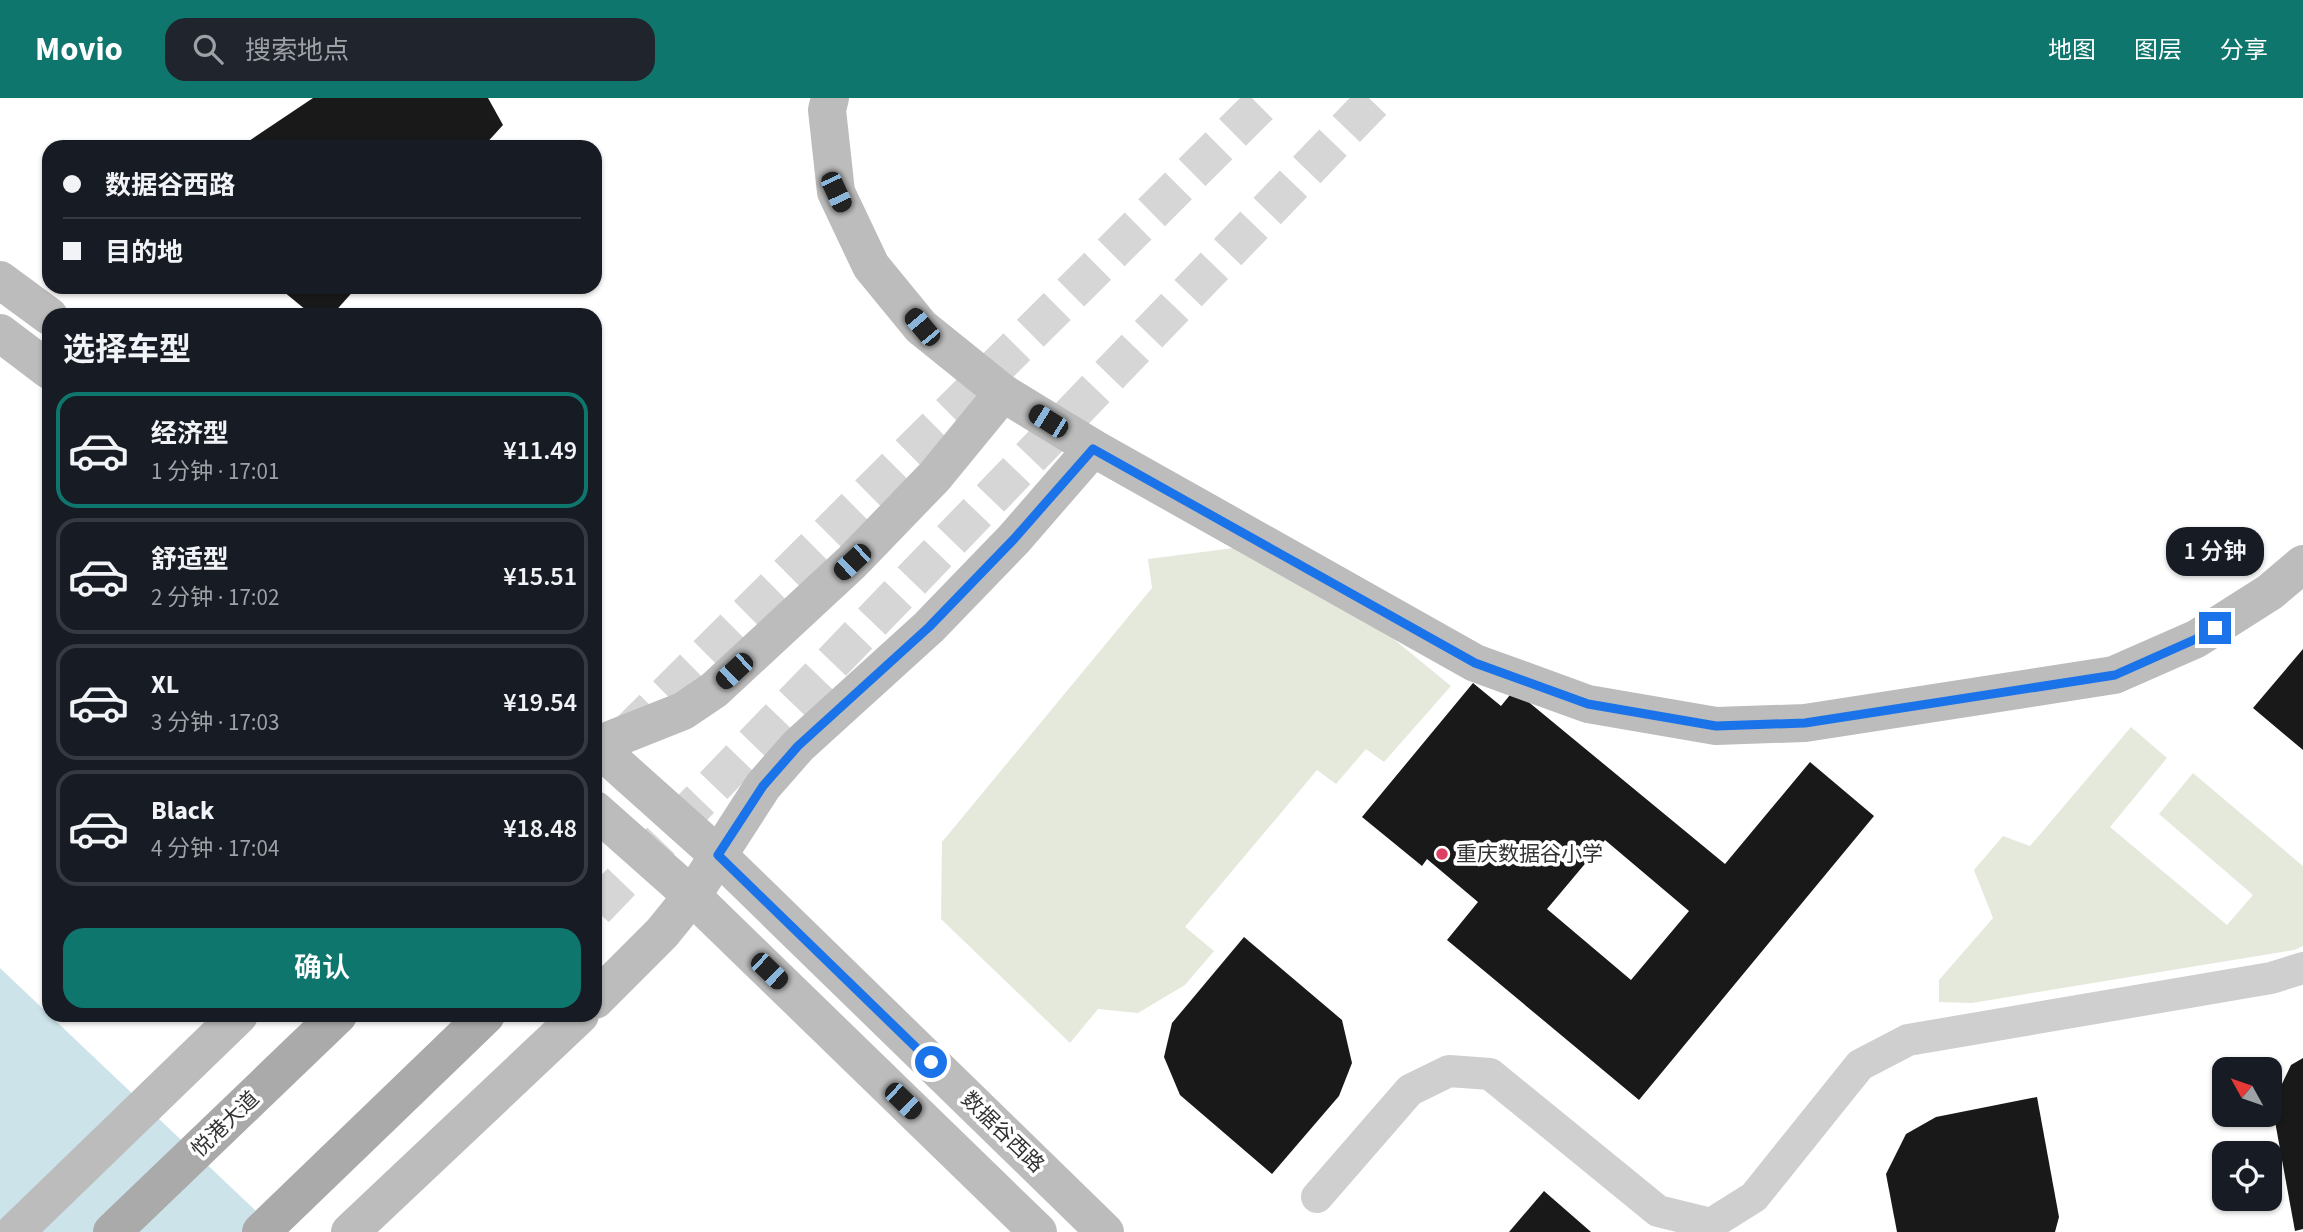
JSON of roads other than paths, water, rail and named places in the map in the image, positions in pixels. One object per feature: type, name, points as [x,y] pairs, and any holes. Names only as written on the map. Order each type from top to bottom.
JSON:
[{"type":"main road","name":"悦港大道","points":[[112,1232],[331,1022]]},
{"type":"main road","points":[[261,1232],[479,1022]]},
{"type":"street","points":[[830,98],[827,110],[836,192],[871,266],[922,327],[1003,393],[1093,449],[1475,663],[1588,704],[1716,726],[1805,723],[2115,675],[2196,639],[2270,592],[2303,564]]},
{"type":"street","points":[[0,280],[42,311]]},
{"type":"street","points":[[0,333],[42,365]]},
{"type":"street","points":[[602,742],[683,711],[714,690],[862,552],[935,476],[1003,393]]},
{"type":"street","points":[[602,994],[662,933],[692,896],[763,786],[798,746],[929,627],[1014,539],[1093,449]]},
{"type":"street","name":"数据谷西路","points":[[602,751],[718,855],[1105,1232]]},
{"type":"street","points":[[602,816],[692,896],[1038,1232]]},
{"type":"street","points":[[1317,1197],[1410,1090],[1450,1071],[1490,1074],[1658,1210],[1711,1224],[1754,1197],[1860,1065],[1908,1040],[2271,978],[2303,968]]},
{"type":"street","points":[[15,1232],[232,1022]]},
{"type":"street","points":[[351,1232],[573,1022]]},
{"type":"water","points":[[0,968],[42,1008],[42,1022],[57,1022],[278,1232],[0,1232]]},
{"type":"tunnel","points":[[626,735],[1267,98]]},
{"type":"tunnel","points":[[602,902],[1376,98]]},
{"type":"place","name":"重庆数据谷小学","points":[[1442,854]]}]
